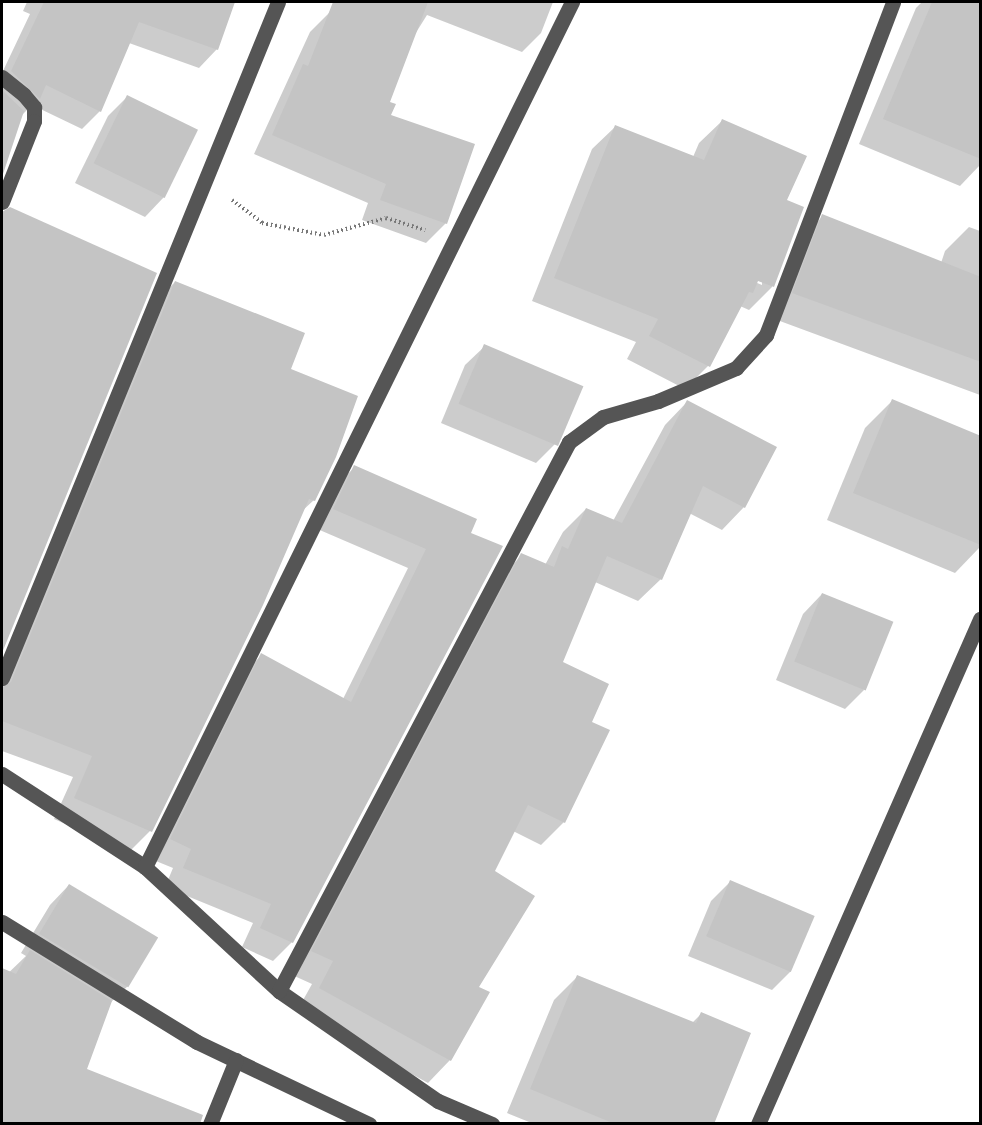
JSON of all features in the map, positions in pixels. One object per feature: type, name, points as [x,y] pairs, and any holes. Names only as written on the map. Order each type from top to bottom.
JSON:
[{"type":"street","points":[[2,678],[278,2]]},
{"type":"street","points":[[145,867],[572,2]]},
{"type":"street","points":[[279,991],[569,442],[603,417],[657,400],[736,368],[766,335],[894,2]]},
{"type":"street","points":[[2,77],[24,95],[34,108],[34,121],[2,202]]},
{"type":"street","points":[[758,1124],[981,620]]},
{"type":"street","points":[[2,774],[145,867],[279,991],[438,1101],[492,1124]]},
{"type":"street","points":[[2,922],[197,1042],[369,1124]]},
{"type":"street","points":[[210,1124],[236,1060]]},
{"type":"path","points":[[205,180],[262,223],[324,235],[386,218],[454,238]]},
{"type":"building","points":[[44,2],[235,2],[218,50],[139,22],[101,112],[46,85],[40,99],[11,71]]},
{"type":"building","points":[[333,2],[428,2],[390,102],[396,104],[391,115],[475,144],[447,224],[380,200],[386,184],[272,135],[303,64],[308,66]]},
{"type":"building","points":[[932,2],[981,2],[981,159],[883,119]]},
{"type":"building","points":[[2,90],[24,111],[2,177]]},
{"type":"building","points":[[127,95],[198,130],[165,198],[94,163]]},
{"type":"building","points":[[722,119],[807,156],[787,200],[804,207],[774,287],[758,281],[753,293],[749,292],[710,367],[649,336],[658,319],[554,278],[615,125],[704,160]]},
{"type":"building","points":[[10,207],[157,273],[2,653],[2,212]]},
{"type":"building","points":[[822,214],[981,277],[981,362],[792,293]]},
{"type":"building","points":[[175,281],[305,333],[291,369],[358,396],[336,457],[315,501],[309,499],[263,605],[152,832],[74,798],[92,756],[2,721],[2,688],[11,682]]},
{"type":"building","points":[[484,344],[583,386],[558,446],[459,404]]},
{"type":"building","points":[[892,399],[981,436],[981,545],[853,493]]},
{"type":"building","points":[[687,400],[777,447],[745,508],[703,486],[662,580],[607,556],[563,662],[609,684],[592,722],[610,730],[565,823],[528,805],[495,871],[535,896],[479,987],[490,992],[451,1061],[319,988],[333,961],[311,951],[521,553],[554,567],[562,546],[568,549],[586,508],[622,523]]},
{"type":"building","points":[[354,465],[477,519],[471,533],[503,546],[293,943],[260,928],[271,904],[183,868],[191,849],[170,839],[261,653],[351,702],[426,549],[333,509]]},
{"type":"building","points":[[822,593],[893,622],[866,690],[794,662]]},
{"type":"building","points":[[730,880],[815,916],[791,972],[706,936]]},
{"type":"building","points":[[69,884],[158,938],[128,987],[39,934]]},
{"type":"building","points":[[30,950],[112,1001],[87,1069],[203,1115],[200,1124],[2,1124],[2,968],[16,974]]},
{"type":"building","points":[[577,975],[696,1023],[701,1012],[751,1033],[714,1124],[615,1124],[530,1089]]}]
